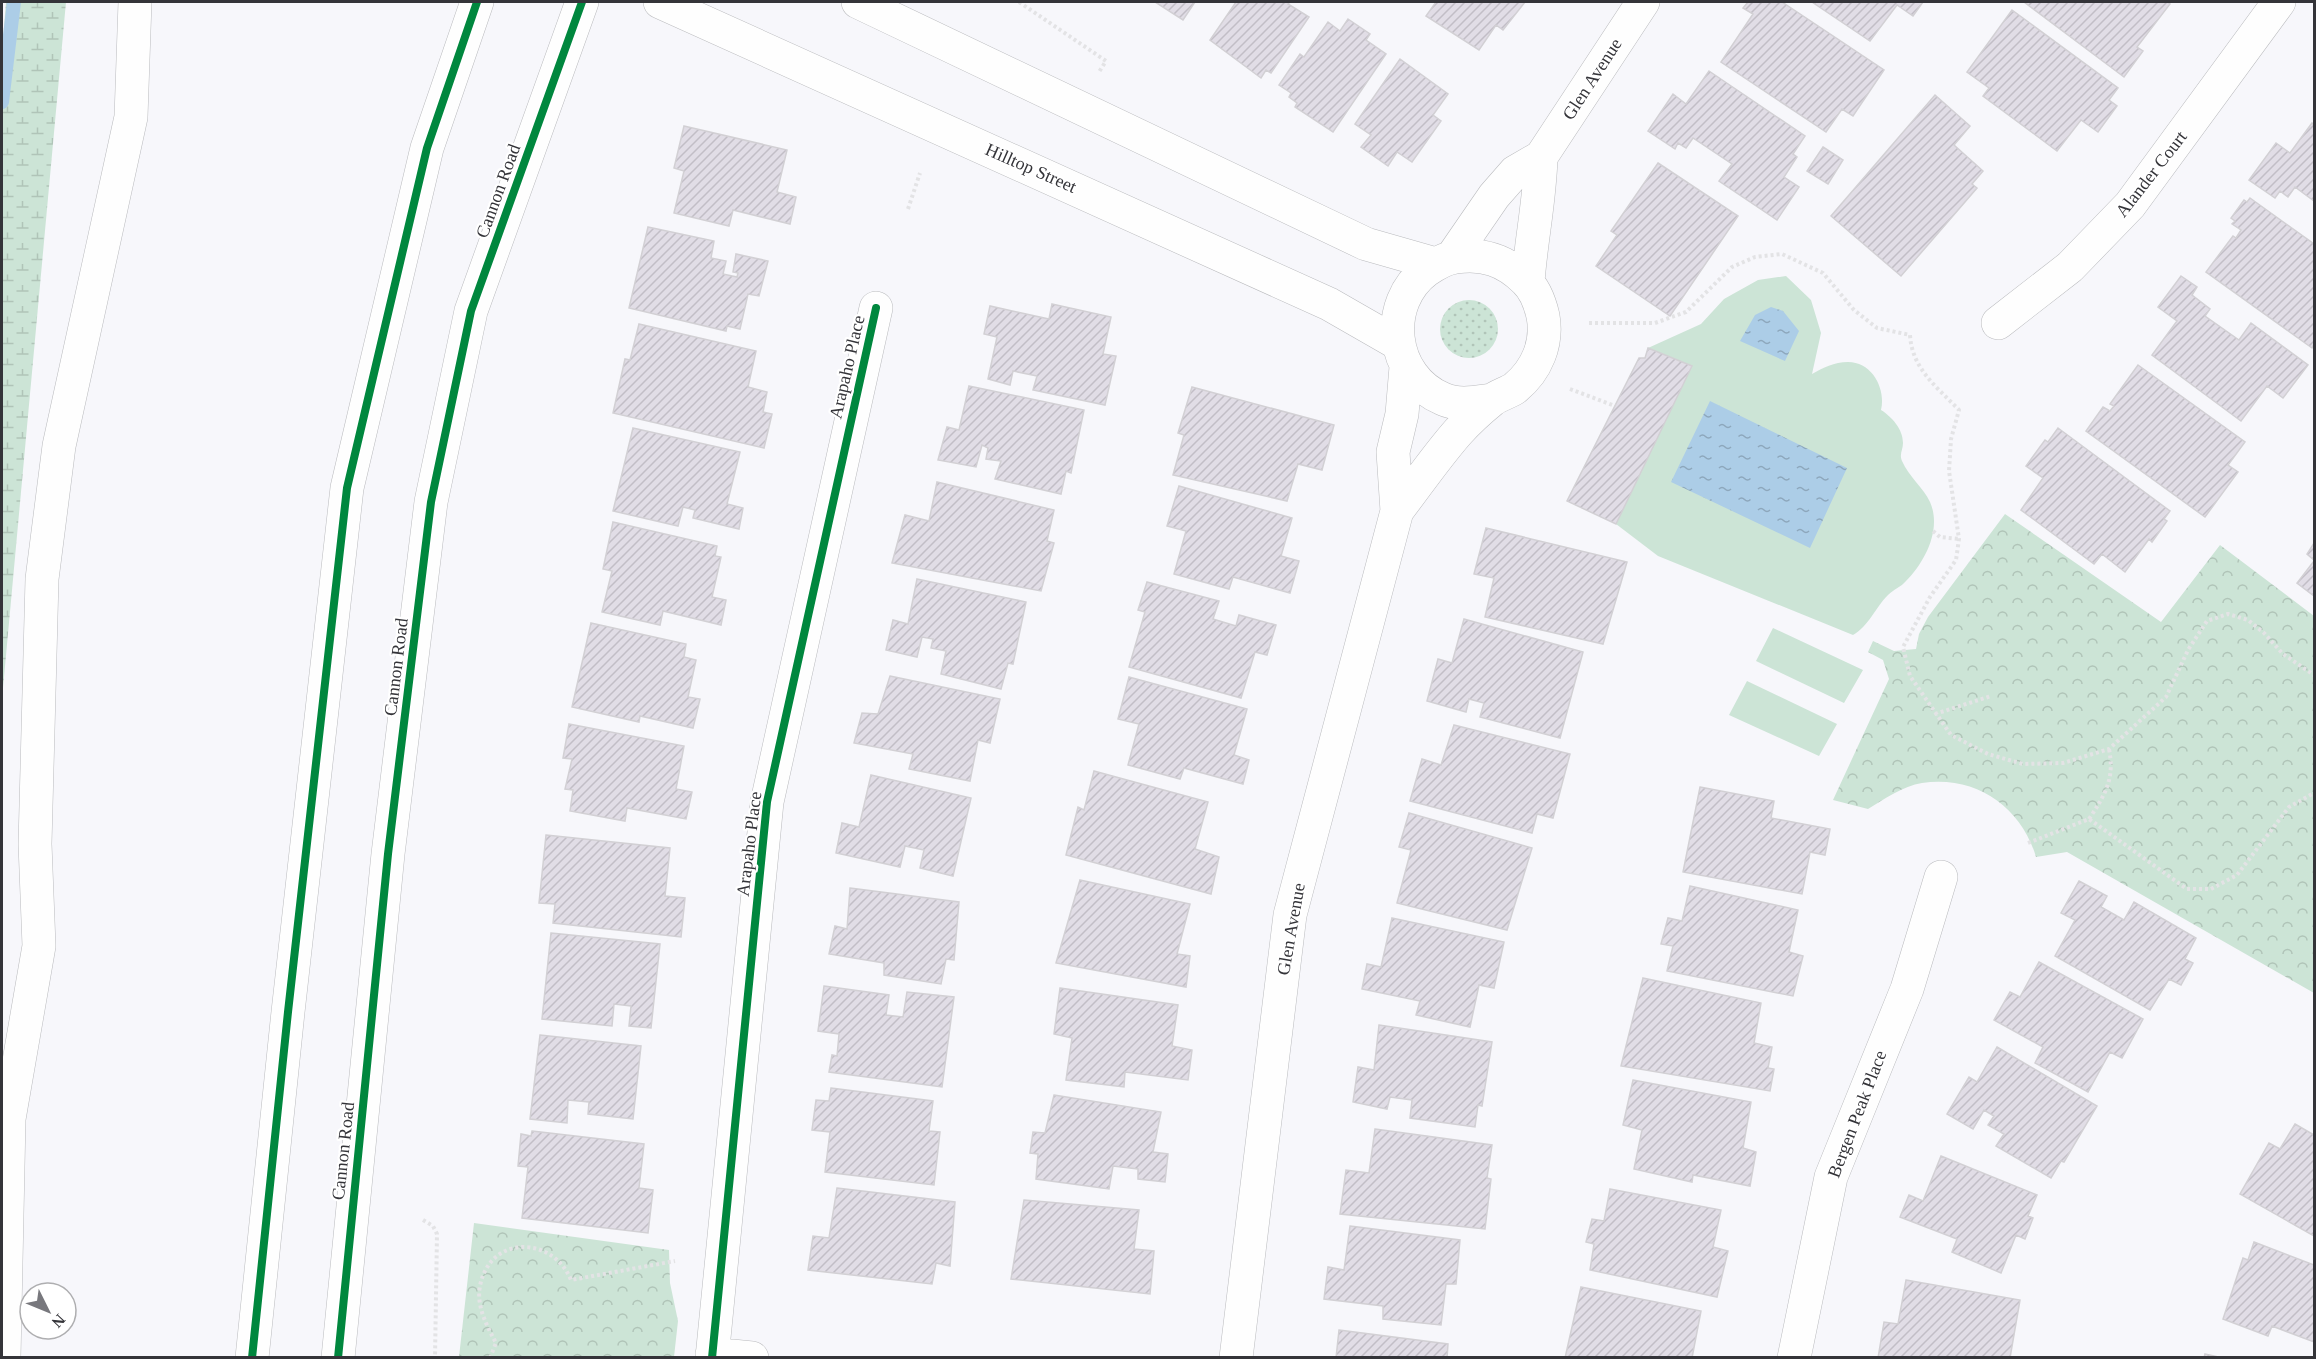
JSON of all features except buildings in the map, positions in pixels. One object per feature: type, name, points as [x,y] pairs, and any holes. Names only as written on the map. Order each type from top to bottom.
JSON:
[{"type":"street","points":[[4,1358],[9,1119],[39,946],[35,844],[42,579],[59,446],[131,117],[135,2]]},
{"type":"street","points":[[252,1358],[286,1024],[348,489],[427,148],[477,2]]},
{"type":"street","name":"Cannon Road","points":[[338,1358],[388,854],[431,502],[471,311],[582,2]]},
{"type":"street","name":"Hilltop Street","points":[[660,2],[1329,304],[1402,355]]},
{"type":"street","points":[[858,2],[1366,244],[1444,260],[1486,256],[1510,266],[1528,282],[1540,303],[1545,327],[1541,351],[1531,372],[1514,389],[1492,400],[1468,404],[1444,400],[1423,386],[1402,355],[1397,320],[1403,297],[1417,278],[1444,260]]},
{"type":"street","name":"Glen Avenue","points":[[1444,260],[1515,172],[1541,157],[1643,2]]},
{"type":"street","name":"Alander Court","points":[[1998,323],[2070,267],[2130,206],[2279,2]]},
{"type":"street","points":[[1528,282],[1540,192],[1541,157]]},
{"type":"street","name":"Arapaho Place","points":[[712,1356],[767,802],[876,308]]},
{"type":"street","name":"Glen Avenue","points":[[1236,1358],[1290,915],[1397,511],[1393,452],[1402,414],[1402,355]]},
{"type":"street","name":"Glen Avenue","points":[[1397,511],[1458,432],[1492,400]]},
{"type":"street","name":"Bergen Peak Place","points":[[1794,1358],[1831,1177],[1907,988],[1941,877]]},
{"type":"street","points":[[712,1356],[752,1358]]},
{"type":"path","points":[[1019,2],[1106,61],[1100,72]]},
{"type":"path","points":[[908,209],[920,173]]},
{"type":"path","points":[[1589,322],[1655,323],[1686,312],[1732,267],[1755,258],[1782,254],[1823,273],[1854,310],[1877,328],[1910,335],[1911,348],[1920,370],[1959,410],[1951,440],[1949,471],[1959,539],[1956,560],[1930,597],[1903,647],[1910,676],[1951,735],[1988,754],[2023,764],[2063,763],[2109,749],[2166,697],[2188,650],[2207,621],[2228,614],[2248,620],[2264,633],[2283,654],[2314,675]]},
{"type":"path","points":[[1570,389],[1615,406]]},
{"type":"path","points":[[1933,531],[1940,537],[1959,539]]},
{"type":"path","points":[[1935,714],[1990,696]]},
{"type":"path","points":[[2028,843],[2089,819],[2102,800],[2110,781],[2113,767],[2109,749]]},
{"type":"path","points":[[2089,819],[2187,889],[2211,889],[2237,875],[2289,807],[2314,794]]},
{"type":"path","points":[[423,1220],[433,1226],[437,1234],[435,1358]]},
{"type":"path","points":[[490,1358],[496,1344],[481,1310],[479,1287],[492,1258],[503,1251],[513,1246],[546,1253],[559,1259],[571,1280],[675,1261]]},
{"type":"green space","points":[[6,2],[66,2],[2,699],[2,52]]},
{"type":"green space","points":[[1786,276],[1811,300],[1821,333],[1812,374],[1843,362],[1857,363],[1871,372],[1879,386],[1881,410],[1893,420],[1903,438],[1901,459],[1927,497],[1933,512],[1933,534],[1925,555],[1904,583],[1883,600],[1868,622],[1853,635],[1658,556],[1616,524],[1567,501],[1639,358],[1645,358],[1648,348],[1701,324],[1724,299],[1758,280]]},
{"type":"green space","points":[[1469,300],[1480,302],[1493,313],[1498,329],[1496,340],[1485,353],[1469,358],[1458,356],[1445,345],[1440,329],[1442,318],[1453,305]]},
{"type":"green space","points":[[2005,514],[2161,622],[2220,545],[2314,616],[2314,993],[2067,852],[2036,857],[2029,839],[2007,809],[1977,789],[1942,782],[1922,783],[1901,790],[1868,809],[1833,800],[1889,679],[1883,660],[1868,652],[1873,641],[1894,651],[1916,649],[1919,634],[1928,617]]},
{"type":"green space","points":[[1773,628],[1863,670],[1844,703],[1756,661]]},
{"type":"green space","points":[[1747,681],[1837,724],[1819,756],[1729,715]]},
{"type":"green space","points":[[474,1223],[669,1250],[670,1283],[678,1321],[674,1357],[459,1357]]},
{"type":"water","points":[[1771,307],[1783,311],[1799,331],[1785,361],[1740,341],[1755,315]]},
{"type":"water","points":[[1710,401],[1847,468],[1810,548],[1671,482]]},
{"type":"waterway","points":[[2,102],[14,2]]},
{"type":"cycle path","points":[[252,1358],[347,488],[427,148],[477,2]]},
{"type":"cycle path","points":[[338,1358],[388,854],[431,502],[471,311],[582,2]]},
{"type":"cycle path","points":[[712,1358],[767,802],[876,308]]}]
